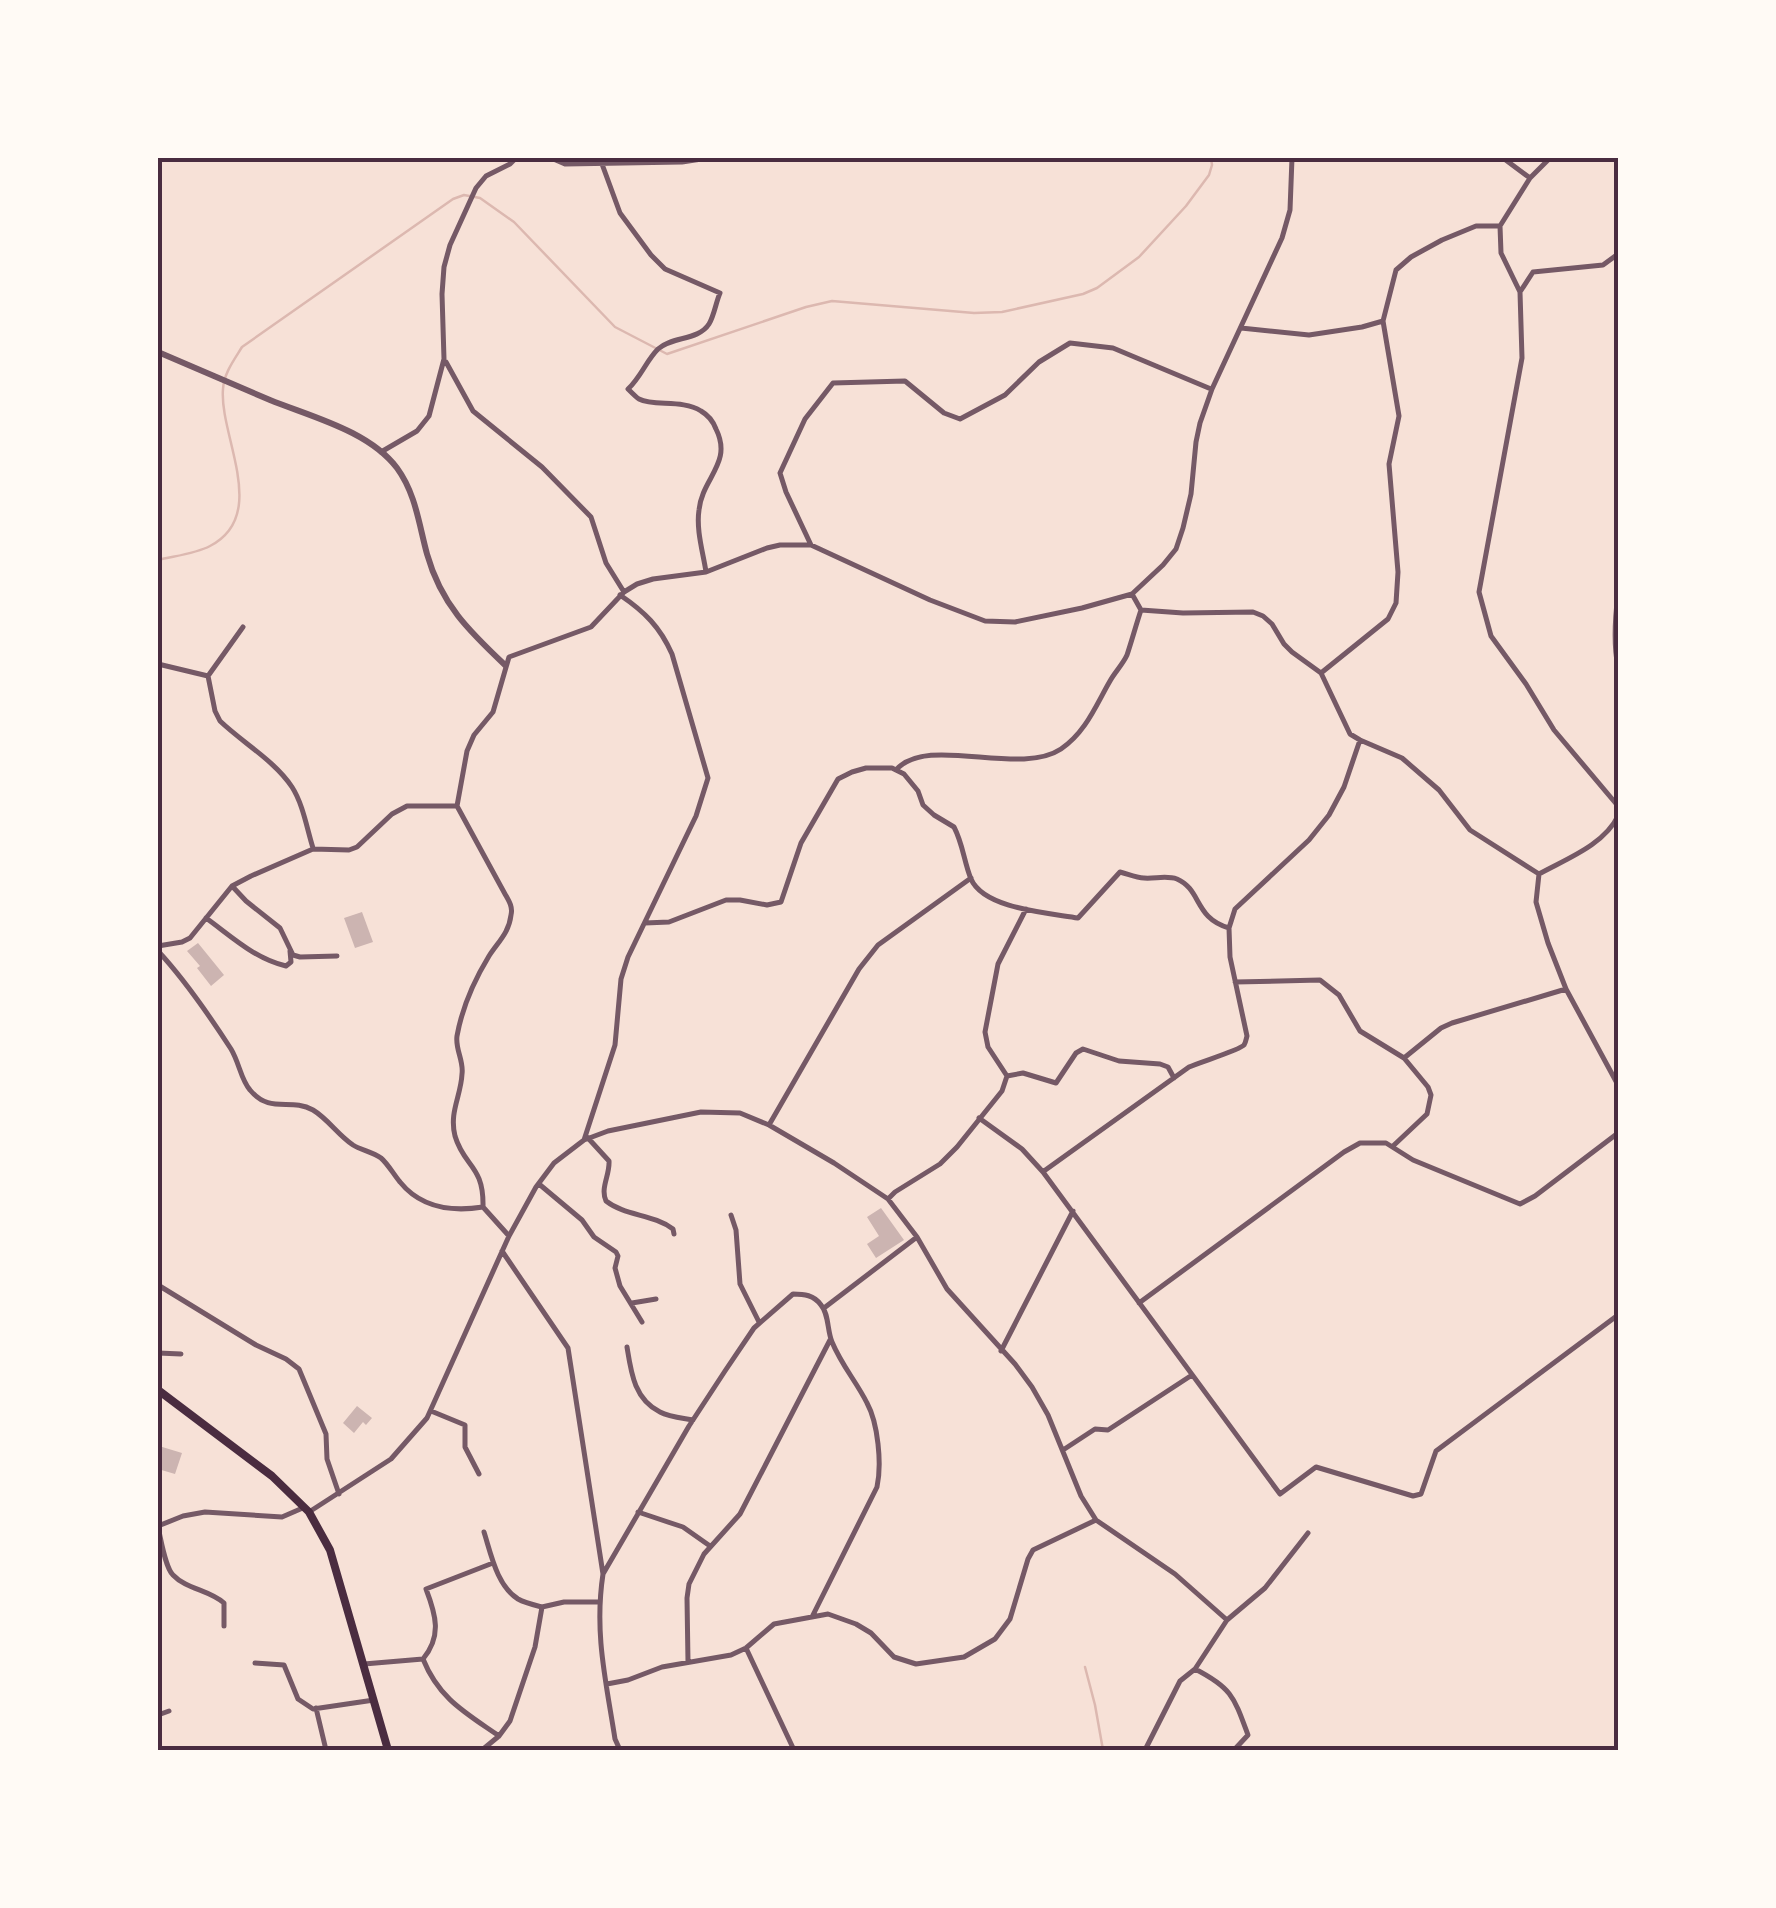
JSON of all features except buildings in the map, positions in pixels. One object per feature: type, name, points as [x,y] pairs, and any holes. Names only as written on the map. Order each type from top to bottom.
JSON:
[{"type":"main road","points":[[158,1390],[272,1476],[307,1510],[330,1550],[388,1750]]},
{"type":"street","points":[[381,452],[425,424],[444,359],[442,294],[450,244],[476,188],[486,176],[516,158]]},
{"type":"street","points":[[551,158],[565,164],[708,158]]},
{"type":"street","points":[[508,1236],[483,1206],[484,1187],[479,1174],[454,1134],[462,1075],[457,1036],[478,974],[507,932],[512,907],[458,806],[467,751],[493,712],[509,657],[591,627],[622,594],[653,579],[706,572],[768,548],[794,544],[811,545],[985,621],[1016,622],[1132,594],[1150,580],[1176,549],[1191,494],[1200,423],[1282,238],[1290,210],[1292,158]]},
{"type":"street","points":[[1503,158],[1530,178]]},
{"type":"street","points":[[1550,158],[1530,178],[1500,226],[1501,253],[1520,292],[1522,358],[1478,592],[1490,636],[1554,730],[1618,806]]},
{"type":"street","points":[[602,164],[620,214],[651,254],[665,269],[720,293],[708,326],[656,350],[628,389],[638,399],[698,409],[716,428],[722,453],[699,506],[706,572]]},
{"type":"street","points":[[1321,673],[1388,619],[1396,602],[1398,572],[1389,464],[1398,416],[1383,321],[1396,270],[1411,256],[1442,240],[1476,226],[1500,226]]},
{"type":"street","points":[[1520,292],[1533,272],[1602,265],[1618,254]]},
{"type":"street","points":[[1241,328],[1309,335],[1383,321]]},
{"type":"street","points":[[811,545],[780,473],[805,419],[833,383],[905,380],[944,413],[960,419],[1006,394],[1039,362],[1070,343],[1112,348],[1212,389]]},
{"type":"street","points":[[158,352],[343,430],[381,452],[394,464],[413,499],[428,557],[446,599],[476,638],[506,665]]},
{"type":"street","points":[[444,359],[473,411],[542,466],[591,517],[606,563],[622,594],[664,636],[708,778],[696,816],[628,956],[621,979],[614,1045],[586,1139]]},
{"type":"street","points":[[896,770],[917,758],[956,755],[1030,759],[1060,750],[1093,714],[1125,659],[1141,610],[1132,594]]},
{"type":"street","points":[[1618,594],[1618,667]]},
{"type":"street","points":[[1141,610],[1196,614],[1253,612],[1263,616],[1292,652],[1321,673],[1350,734],[1402,758],[1439,790],[1470,830],[1539,874]]},
{"type":"street","points":[[244,626],[208,676],[215,711],[220,721],[292,786],[313,849]]},
{"type":"street","points":[[158,664],[208,676]]},
{"type":"street","points":[[1043,1172],[1174,1078],[1208,1058],[1240,1049],[1245,1043],[1247,1036],[1230,957],[1229,928],[1235,909],[1309,840],[1329,815],[1344,788],[1360,740]]},
{"type":"street","points":[[646,923],[669,922],[726,900],[767,906],[782,902],[796,852],[838,780],[866,768],[904,774],[918,791],[923,805],[954,827],[974,885],[997,901],[1078,918],[1120,872],[1141,878],[1166,877],[1176,879],[1194,895],[1206,917],[1229,928]]},
{"type":"street","points":[[458,806],[407,806],[392,814],[357,847],[313,849],[251,876],[232,886],[190,938],[158,948],[227,1043],[249,1089],[264,1102],[272,1106],[301,1104],[318,1112],[338,1134],[380,1158],[404,1187],[424,1203],[464,1210],[483,1206]]},
{"type":"street","points":[[1539,874],[1599,840],[1618,816]]},
{"type":"street","points":[[1539,874],[1539,916],[1566,989],[1618,1084]]},
{"type":"street","points":[[769,1125],[878,944],[971,878]]},
{"type":"street","points":[[206,918],[273,963],[286,966],[292,962],[280,928],[232,886]]},
{"type":"street","points":[[1008,1076],[988,1046],[985,1032],[998,964],[1026,909]]},
{"type":"street","points":[[290,950],[300,956],[338,956]]},
{"type":"street","points":[[1235,982],[1320,980],[1340,995],[1360,1031],[1404,1058],[1432,1095],[1427,1114],[1392,1146]]},
{"type":"street","points":[[1404,1058],[1452,1023],[1566,989]]},
{"type":"street","points":[[1008,1076],[1023,1073],[1056,1084],[1076,1053],[1083,1049],[1119,1061],[1160,1064],[1168,1067],[1174,1078]]},
{"type":"street","points":[[888,1200],[956,1148],[1002,1091],[1008,1076]]},
{"type":"street","points":[[224,1626],[224,1603],[169,1570],[158,1527],[204,1512],[282,1516],[307,1510],[391,1459],[414,1436],[430,1412],[508,1236],[554,1162],[586,1139],[701,1112],[740,1113],[769,1125],[888,1200],[916,1236],[947,1289],[1032,1387],[1048,1414],[1081,1496],[1096,1520],[1175,1574],[1227,1620]]},
{"type":"street","points":[[979,1118],[1022,1148],[1043,1172],[1280,1494],[1316,1468],[1413,1496],[1420,1494],[1436,1451],[1618,1315]]},
{"type":"street","points":[[1139,1303],[1360,1143],[1376,1141],[1392,1146],[1413,1160],[1520,1204],[1618,1133]]},
{"type":"street","points":[[586,1139],[610,1162],[604,1190],[606,1201],[618,1209],[661,1221],[673,1228],[674,1234]]},
{"type":"street","points":[[538,1184],[582,1220],[594,1238],[616,1252],[617,1278],[642,1322]]},
{"type":"street","points":[[1001,1350],[1073,1211]]},
{"type":"street","points":[[731,1216],[736,1230],[740,1284],[759,1323]]},
{"type":"street","points":[[824,1308],[916,1236]]},
{"type":"street","points":[[502,1251],[568,1348],[602,1574],[599,1642],[620,1750]]},
{"type":"street","points":[[158,1285],[299,1369],[326,1434],[326,1459],[339,1494]]},
{"type":"street","points":[[602,1574],[692,1420],[759,1323],[793,1294],[806,1294],[824,1308],[830,1339],[841,1364],[873,1414],[881,1471],[877,1487],[812,1617]]},
{"type":"street","points":[[632,1304],[656,1299]]},
{"type":"street","points":[[688,1662],[689,1584],[710,1546],[740,1514],[830,1339]]},
{"type":"street","points":[[627,1347],[632,1378],[643,1397],[660,1412],[692,1420]]},
{"type":"street","points":[[158,1353],[181,1354]]},
{"type":"street","points":[[1063,1450],[1096,1429],[1108,1430],[1192,1374]]},
{"type":"street","points":[[430,1412],[465,1425],[465,1448],[479,1474]]},
{"type":"street","points":[[638,1512],[683,1527],[710,1546]]},
{"type":"street","points":[[606,1684],[662,1667],[730,1655],[746,1648],[774,1624],[828,1614],[856,1624],[894,1656],[916,1664],[964,1656],[995,1639],[1010,1619],[1033,1550],[1096,1520]]},
{"type":"street","points":[[484,1532],[493,1563],[511,1593],[520,1600],[542,1608],[564,1602],[598,1602]]},
{"type":"street","points":[[1145,1750],[1180,1682],[1196,1669],[1227,1620],[1265,1588],[1308,1533]]},
{"type":"street","points":[[424,1660],[433,1646],[437,1628],[426,1589],[493,1563]]},
{"type":"street","points":[[482,1750],[510,1721],[535,1647],[542,1608]]},
{"type":"street","points":[[746,1648],[794,1750]]},
{"type":"street","points":[[364,1664],[424,1660]]},
{"type":"street","points":[[424,1660],[430,1677],[451,1702],[498,1736]]},
{"type":"street","points":[[256,1663],[284,1665],[298,1699],[306,1706],[374,1700]]},
{"type":"street","points":[[1196,1669],[1230,1692],[1248,1735],[1234,1750]]},
{"type":"street","points":[[316,1708],[326,1750]]},
{"type":"street","points":[[158,1715],[169,1711]]},
{"type":"waterway","points":[[158,560],[210,546],[228,532],[237,515],[238,473],[223,389],[227,372],[242,347],[453,199],[464,195],[480,198],[514,222],[615,327],[667,354],[832,301],[974,313],[1002,312],[1083,294],[1139,257],[1209,175],[1211,158]]},
{"type":"waterway","points":[[1085,1667],[1103,1750]]}]
